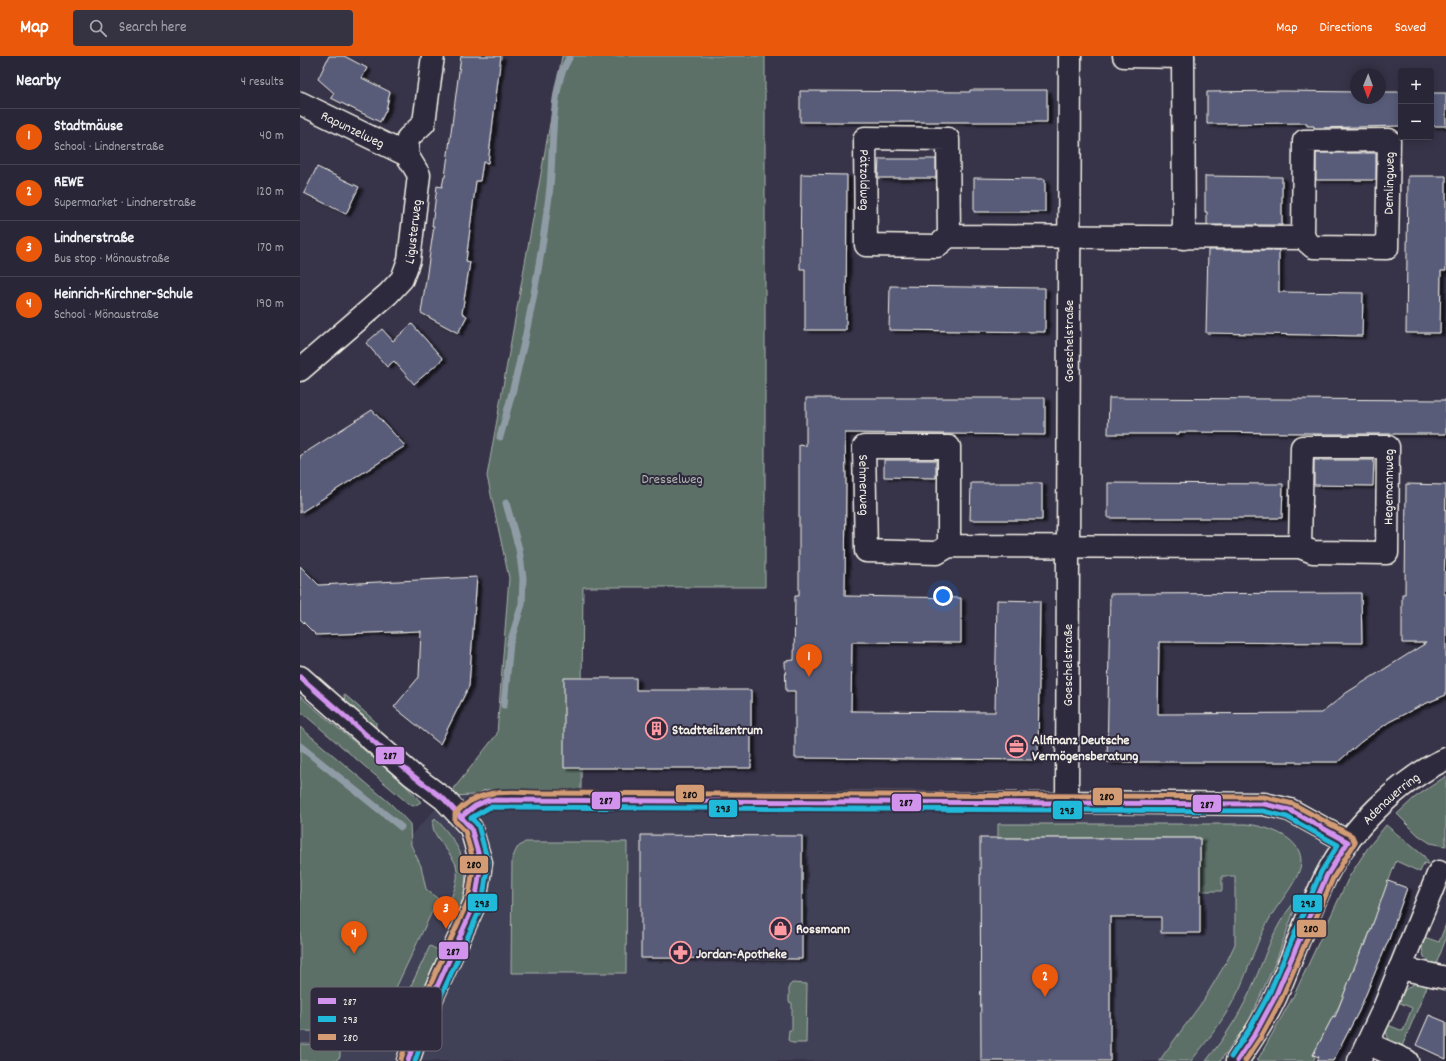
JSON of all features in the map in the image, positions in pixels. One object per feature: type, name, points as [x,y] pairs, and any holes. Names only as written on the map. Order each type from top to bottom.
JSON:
[{"type":"street","points":[[406,155],[408,138],[424,123],[433,56]]},
{"type":"street","name":"Goeschelstraße","points":[[1066,802],[1070,56]]},
{"type":"street","points":[[949,236],[1184,238],[1183,56],[1124,56]]},
{"type":"street","name":"Rapunzelweg","points":[[300,103],[406,155]]},
{"type":"street","name":"Pätzoldweg","points":[[865,138],[948,139],[949,236],[937,246],[866,246],[865,138]]},
{"type":"street","name":"Demlingweg","points":[[1184,238],[1303,238],[1313,247],[1387,248],[1388,140],[1304,141],[1303,238]]},
{"type":"street","name":"Ligusterweg","points":[[301,368],[388,294],[402,279],[409,260],[419,175],[406,155]]},
{"type":"street","name":"Sehmerweg","points":[[949,546],[949,447],[864,447],[866,551],[937,553],[949,546],[1067,547]]},
{"type":"street","name":"Hegemannweg","points":[[1067,547],[1300,546],[1313,552],[1387,553],[1388,447],[1302,447],[1300,546]]},
{"type":"street","points":[[300,678],[412,774],[444,799],[472,828],[481,863],[474,904],[437,987]]},
{"type":"street","name":"Adenauerring","points":[[1237,1061],[1255,1034],[1275,997],[1327,876],[1348,842],[1377,809],[1412,779],[1446,759]]},
{"type":"street","points":[[461,818],[475,806],[488,800],[1264,804],[1290,810],[1348,842]]},
{"type":"street","points":[[1407,1061],[1364,1052],[1439,872]]},
{"type":"street","points":[[1400,968],[1446,978]]},
{"type":"street","points":[[408,1061],[411,1051]]},
{"type":"shaded area","points":[[300,738],[410,836],[448,796],[581,791],[1054,792],[1230,812],[1273,814],[1300,824],[1347,857],[1237,1061],[300,1061]]},
{"type":"green space","name":"Dresselweg","points":[[562,56],[765,56],[765,587],[583,587],[581,791],[448,796],[497,734],[509,578],[487,476]]},
{"type":"green space","points":[[344,694],[376,722],[376,731],[345,705]]},
{"type":"green space","points":[[300,696],[403,783],[421,802],[414,806],[410,805],[300,711]]},
{"type":"green space","points":[[300,727],[391,804],[410,824],[411,845],[421,866],[426,889],[438,899],[396,987],[310,987],[310,1031],[300,1031]]},
{"type":"green space","points":[[1446,776],[1446,846],[1430,843],[1418,835],[1397,814],[1414,798]]},
{"type":"green space","points":[[435,818],[460,851],[464,862],[465,886],[457,915],[448,910],[456,883],[456,865],[433,829]]},
{"type":"green space","points":[[998,824],[1246,824],[1271,830],[1288,839],[1295,845],[1301,860],[1298,875],[1265,926],[1240,988],[1230,1008],[1191,1061],[1159,1061],[1203,1001],[1227,961],[1235,944],[1235,876],[1222,876],[1222,891],[1200,891],[1200,838],[998,838]]},
{"type":"green space","points":[[1386,825],[1424,856],[1428,864],[1424,863],[1420,872],[1396,861],[1370,932],[1339,1006],[1313,1055],[1315,1058],[1313,1061],[1257,1061],[1294,995],[1349,877],[1367,849]]},
{"type":"green space","points":[[525,842],[627,842],[626,973],[511,973],[512,859],[517,848]]},
{"type":"green space","points":[[1293,904],[1296,905],[1276,961],[1249,1021],[1220,1061],[1206,1061],[1227,1032],[1239,1012],[1250,991],[1276,931]]},
{"type":"green space","points":[[1446,924],[1446,939],[1435,967],[1424,957],[1422,948],[1424,937],[1439,942]]},
{"type":"green space","points":[[430,946],[440,951],[424,987],[410,987]]},
{"type":"green space","points":[[1429,982],[1400,1051],[1391,1043],[1387,1036],[1388,1025],[1403,1031],[1412,1008],[1398,1002],[1407,988],[1413,984]]},
{"type":"green space","points":[[792,983],[807,984],[806,1043],[792,1043],[788,1040],[789,1030],[792,1030],[792,1003],[789,1002],[789,986]]},
{"type":"green space","points":[[300,1044],[310,1044],[310,1051],[340,1051],[340,1057],[335,1061],[300,1061]]},
{"type":"building","points":[[329,56],[344,56],[367,68],[362,78],[390,92],[386,110],[380,122],[331,98],[334,93],[318,79]]},
{"type":"building","points":[[461,56],[501,56],[488,163],[483,162],[480,181],[476,181],[466,261],[470,262],[462,313],[467,316],[458,333],[421,313],[434,226],[432,226],[437,186],[442,187],[445,177]]},
{"type":"building","points":[[970,90],[1047,90],[1047,122],[800,122],[800,91],[970,92]]},
{"type":"building","points":[[1207,92],[1350,92],[1350,104],[1386,104],[1386,92],[1398,92],[1398,126],[1314,128],[1314,126],[1307,126],[1307,123],[1207,124]]},
{"type":"building","points":[[1434,93],[1446,93],[1446,126],[1434,126]]},
{"type":"building","points":[[1316,153],[1376,153],[1376,180],[1316,180]]},
{"type":"building","points":[[879,159],[936,159],[936,178],[878,178]]},
{"type":"building","points":[[317,167],[359,187],[346,214],[304,193]]},
{"type":"building","points":[[801,174],[847,175],[846,330],[805,330],[805,269],[800,269]]},
{"type":"building","points":[[1205,176],[1282,177],[1282,225],[1207,225],[1207,212],[1205,212]]},
{"type":"building","points":[[1408,176],[1446,176],[1446,271],[1441,271],[1440,333],[1406,333]]},
{"type":"building","points":[[974,178],[1045,179],[1045,212],[974,212]]},
{"type":"building","points":[[1208,250],[1279,250],[1279,292],[1363,293],[1362,336],[1206,333]]},
{"type":"building","points":[[890,286],[1045,288],[1045,332],[889,330]]},
{"type":"building","points":[[412,324],[443,359],[414,384],[394,361],[387,367],[366,343],[382,329],[393,341]]},
{"type":"building","points":[[806,398],[1045,398],[1045,435],[845,433],[845,596],[961,598],[961,643],[852,642],[851,711],[995,712],[997,600],[1040,601],[1038,760],[795,758],[795,691],[786,691],[785,661],[794,660],[795,596],[799,596],[799,445],[806,446]]},
{"type":"building","points":[[1109,398],[1446,400],[1446,434],[1179,432],[1179,434],[1108,434]]},
{"type":"building","points":[[372,410],[405,446],[300,513],[300,456]]},
{"type":"building","points":[[884,460],[936,460],[936,478],[884,477]]},
{"type":"building","points":[[1314,460],[1374,460],[1373,486],[1314,485]]},
{"type":"building","points":[[971,483],[1042,483],[1042,520],[970,520]]},
{"type":"building","points":[[1108,483],[1283,484],[1282,518],[1108,518]]},
{"type":"building","points":[[1406,484],[1446,485],[1444,594],[1446,594],[1446,695],[1389,722],[1361,742],[1338,762],[1107,762],[1110,594],[1361,593],[1362,643],[1159,642],[1158,714],[1322,713],[1346,693],[1426,643],[1402,643],[1402,594],[1405,594]]},
{"type":"building","points":[[300,566],[319,585],[477,577],[469,686],[440,744],[394,707],[419,677],[421,631],[316,635],[300,619]]},
{"type":"building","name":"Stadtteilzentrum","points":[[564,678],[636,678],[636,690],[751,690],[751,768],[564,768]]},
{"type":"building","points":[[641,835],[802,836],[802,959],[641,958]]},
{"type":"building","points":[[980,838],[1200,838],[1200,933],[1161,933],[1161,917],[1110,917],[1110,1061],[981,1061]]},
{"type":"building","points":[[1388,881],[1407,888],[1389,939],[1359,1011],[1333,1061],[1317,1061],[1319,1057],[1313,1055],[1333,1016],[1335,1017],[1363,945],[1365,946]]},
{"type":"building","points":[[1429,1015],[1446,1022],[1446,1059],[1416,1045]]},
{"type":"waterway","points":[[500,437],[516,377],[535,287],[549,196],[555,105],[561,75],[570,56]]},
{"type":"waterway","points":[[504,705],[510,643],[522,604],[523,578],[519,549],[506,503]]},
{"type":"waterway","points":[[300,746],[401,827]]},
{"type":"transit line","name":"287","points":[[300,677],[412,775],[444,799],[471,828],[481,863],[475,903],[437,987]]},
{"type":"transit line","name":"280","points":[[429,987],[468,901],[474,863],[465,831],[455,821],[455,814],[474,799],[484,795],[506,792],[1264,797],[1293,804],[1352,836],[1355,843],[1333,878],[1281,1000],[1261,1037],[1245,1061]]},
{"type":"transit line","name":"287","points":[[461,817],[475,806],[488,800],[1264,804],[1290,810],[1348,842]]},
{"type":"transit line","name":"293","points":[[442,994],[482,905],[488,862],[478,825],[471,818],[490,807],[1263,811],[1287,817],[1338,845],[1321,872],[1269,994],[1249,1030],[1231,1057]]},
{"type":"transit line","name":"287","points":[[1237,1061],[1255,1034],[1275,997],[1327,875],[1348,842]]},
{"type":"transit line","name":"280","points":[[401,1059],[404,1051]]},
{"type":"transit line","name":"287","points":[[408,1061],[411,1051]]},
{"type":"transit line","name":"293","points":[[415,1061],[419,1051]]},
{"type":"place","name":"Stadtmäuse","points":[[809,677]]},
{"type":"place","name":"Stadtteilzentrum","points":[[657,729]]},
{"type":"place","name":"Allfinanz Deutsche Vermögensberatung","points":[[1016,747]]},
{"type":"place","name":"Rossmann","points":[[781,928]]},
{"type":"place","name":"Lindnerstraße","points":[[446,929]]},
{"type":"place","name":"Jordan-Apotheke","points":[[680,953]]},
{"type":"place","name":"Heinrich-Kirchner-Schule","points":[[354,954]]},
{"type":"place","name":"REWE","points":[[1045,997]]}]
